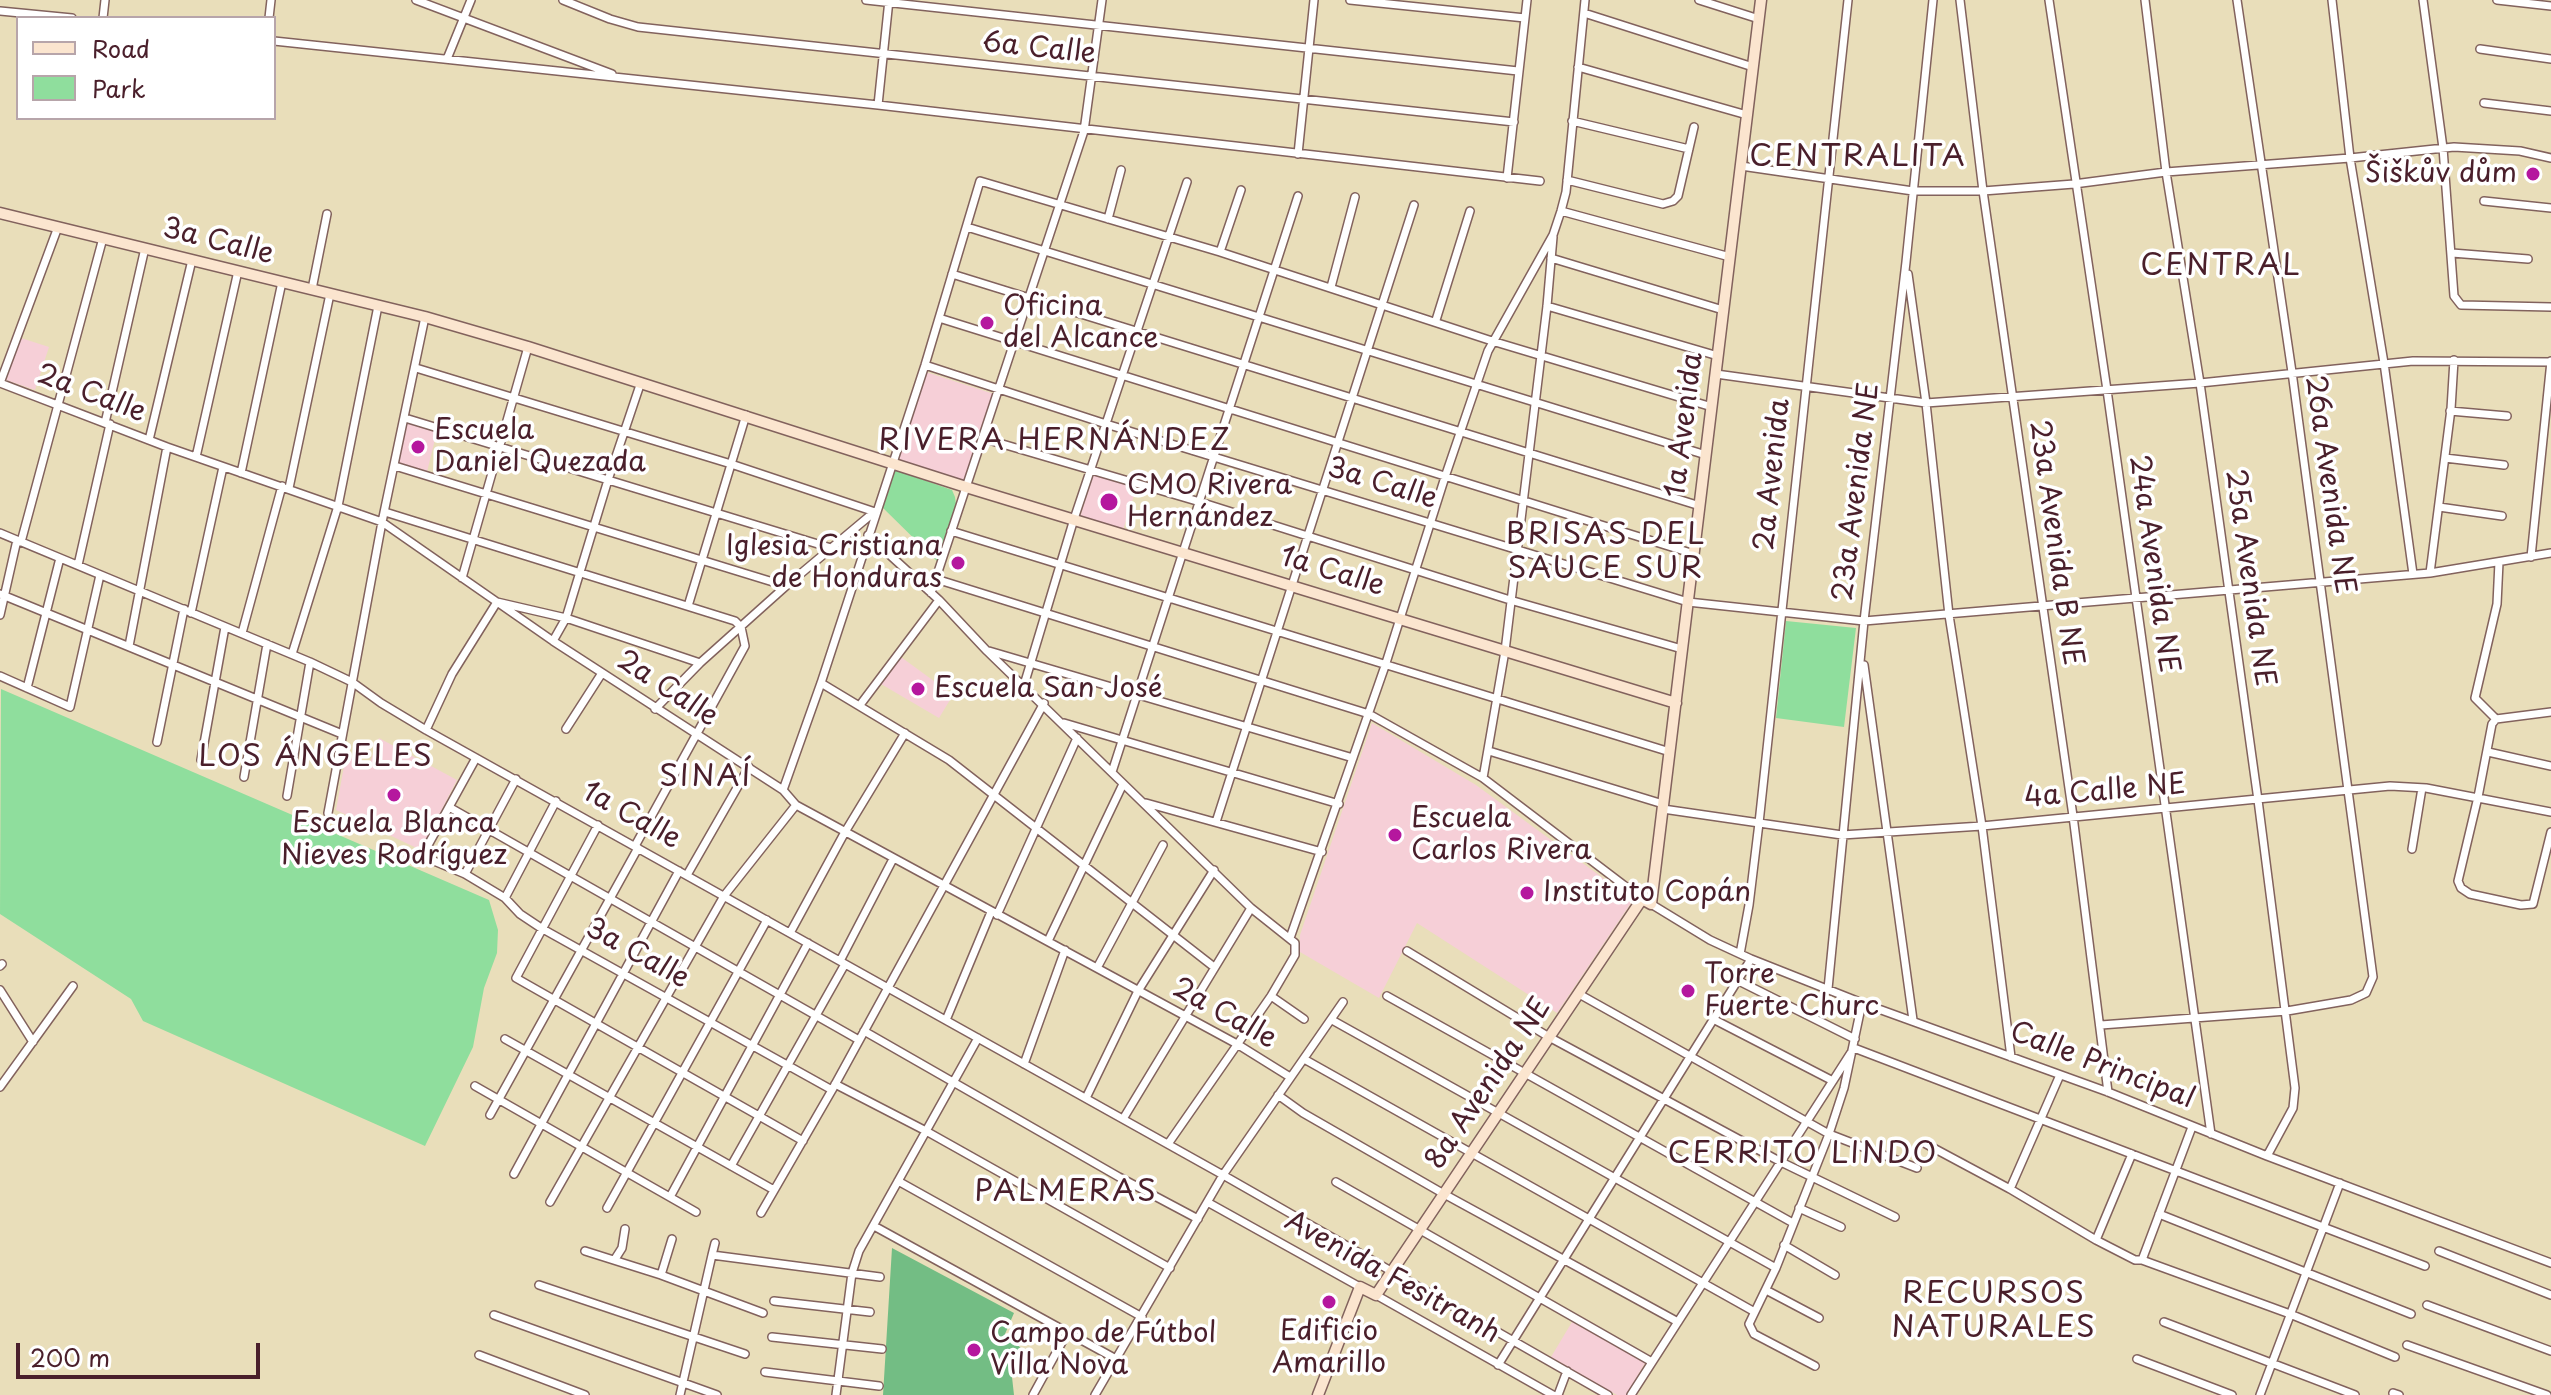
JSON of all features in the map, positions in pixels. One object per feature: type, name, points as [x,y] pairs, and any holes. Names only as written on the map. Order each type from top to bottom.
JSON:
[{"type":"street","points":[[416,0],[623,78]]},
{"type":"street","points":[[447,59],[471,0]]},
{"type":"street","name":"6a Calle","points":[[563,0],[638,27],[1514,122]]},
{"type":"street","points":[[866,0],[1518,71]]},
{"type":"street","points":[[931,593],[1084,131],[1102,0]]},
{"type":"street","points":[[1298,154],[1314,0]]},
{"type":"street","points":[[1350,0],[1525,18]]},
{"type":"street","points":[[1507,178],[1527,0]]},
{"type":"street","points":[[1290,938],[1339,804],[1492,341],[1553,235],[1561,211],[1567,180],[1585,0]]},
{"type":"street","points":[[1699,0],[1759,19]]},
{"type":"street","name":"1a Avenida","points":[[1647,902],[1670,752],[1761,0]]},
{"type":"street","name":"2a Avenida","points":[[1740,954],[1759,823],[1848,0]]},
{"type":"street","name":"23a Avenida NE","points":[[1828,989],[1864,621],[1933,0]]},
{"type":"street","name":"23a Avenida B NE","points":[[1960,0],[1983,191],[2073,816],[2108,1092]]},
{"type":"street","name":"24a Avenida NE","points":[[2049,0],[2137,599],[2211,1134]]},
{"type":"street","name":"25a Avenida NE","points":[[2145,0],[2166,172],[2200,383],[2287,1011],[2295,1088],[2293,1108],[2267,1156]]},
{"type":"street","name":"26a Avenida NE","points":[[2237,0],[2292,372],[2373,977],[2366,993],[2351,1000],[2287,1011]]},
{"type":"street","points":[[2332,0],[2350,158],[2384,363],[2413,574]]},
{"type":"street","points":[[2423,0],[2443,148],[2454,296],[2461,305],[2551,307]]},
{"type":"street","points":[[2497,0],[2551,6]]},
{"type":"street","points":[[878,105],[889,1]]},
{"type":"street","points":[[0,11],[51,16]]},
{"type":"street","points":[[1584,13],[1753,67]]},
{"type":"street","points":[[276,41],[878,105],[1540,181]]},
{"type":"street","points":[[2480,49],[2551,59]]},
{"type":"street","points":[[1578,67],[1747,115]]},
{"type":"street","points":[[2484,103],[2551,111]]},
{"type":"street","points":[[1572,121],[1689,149]]},
{"type":"street","points":[[1567,180],[1669,203],[1678,196],[1694,127]]},
{"type":"street","points":[[1741,166],[1913,191],[1983,191],[2443,148],[2520,151],[2551,158]]},
{"type":"street","points":[[1108,219],[1121,170]]},
{"type":"street","points":[[783,790],[925,365],[980,181],[1220,252],[1436,320],[1492,341],[1712,407]]},
{"type":"street","points":[[1024,685],[1074,519],[1187,182]]},
{"type":"street","points":[[1220,252],[1241,190]]},
{"type":"street","points":[[1112,772],[1298,196]]},
{"type":"street","points":[[1331,287],[1355,197]]},
{"type":"street","points":[[2484,201],[2551,208]]},
{"type":"street","points":[[1216,822],[1414,205]]},
{"type":"street","points":[[1436,320],[1470,211]]},
{"type":"street","points":[[1561,211],[1730,257]]},
{"type":"street","name":"3a Calle","points":[[0,213],[425,317]]},
{"type":"street","points":[[312,289],[327,214]]},
{"type":"street","points":[[0,383],[58,227]]},
{"type":"street","points":[[967,227],[1706,455]]},
{"type":"street","points":[[936,579],[1369,714],[1483,778],[1505,651],[1553,235]]},
{"type":"street","points":[[0,615],[2,594],[60,405],[103,238]]},
{"type":"street","points":[[78,565],[145,248]]},
{"type":"street","points":[[2452,253],[2528,259]]},
{"type":"street","points":[[1551,258],[1723,310]]},
{"type":"street","points":[[149,440],[192,260]]},
{"type":"street","points":[[1906,262],[1926,403],[1949,615],[1982,826],[2011,1057]]},
{"type":"street","points":[[196,457],[238,271]]},
{"type":"street","points":[[952,274],[1700,506]]},
{"type":"street","points":[[241,473],[282,282]]},
{"type":"street","points":[[242,633],[285,487],[330,294]]},
{"type":"street","points":[[292,654],[338,506],[378,306]]},
{"type":"street","points":[[1547,306],[1718,356]]},
{"type":"street","points":[[328,813],[382,522],[425,317]]},
{"type":"street","name":"1a Calle","points":[[425,317],[641,382],[966,487],[1676,703]]},
{"type":"street","points":[[939,318],[1694,554]]},
{"type":"street","points":[[462,578],[528,347]]},
{"type":"street","points":[[2430,573],[2454,360]]},
{"type":"street","points":[[1716,374],[1926,403],[2200,383],[2384,363],[2551,361],[2531,557]]},
{"type":"street","name":"3a Calle","points":[[925,365],[1106,424],[1688,602],[1864,621],[2430,573],[2551,553]]},
{"type":"street","points":[[416,368],[731,464],[875,512]]},
{"type":"street","points":[[553,641],[566,618],[641,382]]},
{"type":"street","name":"2a Calle","points":[[0,383],[167,447],[382,522],[553,641],[783,790],[796,805],[1237,1044],[1290,1077]]},
{"type":"street","points":[[2450,411],[2507,416]]},
{"type":"street","points":[[688,606],[746,415]]},
{"type":"street","points":[[405,418],[831,548]]},
{"type":"street","points":[[982,438],[1200,502],[1415,572],[1682,649]]},
{"type":"street","points":[[129,646],[167,447]]},
{"type":"street","points":[[2445,458],[2504,465]]},
{"type":"street","points":[[395,466],[786,586]]},
{"type":"street","points":[[157,742],[223,467]]},
{"type":"street","points":[[2439,507],[2502,516]]},
{"type":"street","points":[[385,512],[735,621],[741,627],[745,646],[490,1115]]},
{"type":"street","points":[[655,709],[700,663],[875,512]]},
{"type":"street","points":[[951,531],[1670,752]]},
{"type":"street","name":"1a Calle","points":[[0,533],[352,682],[426,730],[1168,1144],[1608,1395]]},
{"type":"street","points":[[868,535],[939,600],[987,651],[1044,703],[1251,908],[1295,943],[1295,955],[1271,996],[1168,1144]]},
{"type":"street","points":[[27,688],[60,558]]},
{"type":"street","points":[[2496,719],[2475,698],[2497,604],[2499,562]]},
{"type":"street","points":[[0,676],[70,707],[100,575]]},
{"type":"street","points":[[2,594],[342,734]]},
{"type":"street","points":[[860,705],[939,600]]},
{"type":"street","points":[[426,730],[452,674],[497,602],[566,618],[700,663]]},
{"type":"street","points":[[201,760],[225,627]]},
{"type":"street","points":[[244,777],[267,644]]},
{"type":"street","points":[[987,651],[1353,758]]},
{"type":"street","points":[[1862,654],[1913,1020]]},
{"type":"street","points":[[287,796],[310,662]]},
{"type":"street","points":[[566,729],[602,673]]},
{"type":"street","points":[[821,683],[949,760],[1214,967]]},
{"type":"street","points":[[761,1213],[834,1087],[1044,703]]},
{"type":"street","points":[[2551,712],[2496,719],[2492,724],[2458,881],[2461,888],[2470,894],[2521,905],[2533,904],[2551,832]]},
{"type":"street","points":[[1061,722],[1339,804]]},
{"type":"street","points":[[790,933],[845,832],[905,733]]},
{"type":"street","points":[[946,1020],[1077,738]]},
{"type":"street","points":[[1489,751],[1663,806]]},
{"type":"street","points":[[2488,752],[2551,766]]},
{"type":"street","points":[[476,758],[449,807],[859,1040]]},
{"type":"street","points":[[514,1174],[651,922],[749,767]]},
{"type":"street","name":"Calle Principal","points":[[1483,778],[1647,902],[1710,940],[1751,959],[1862,1003],[2108,1092],[2267,1156],[2551,1263]]},
{"type":"street","points":[[465,874],[516,779]]},
{"type":"street","points":[[1048,941],[1123,784]]},
{"type":"street","name":"4a Calle NE","points":[[1663,806],[1842,835],[1982,826],[2390,786],[2478,797],[2551,812]]},
{"type":"street","points":[[2412,849],[2422,788]]},
{"type":"street","points":[[505,898],[556,801]]},
{"type":"street","points":[[1143,802],[1322,852]]},
{"type":"street","points":[[550,1202],[724,896],[796,805]]},
{"type":"street","name":"3a Calle","points":[[449,807],[422,856],[465,874],[505,898],[520,914],[541,928],[788,1065],[926,1131],[1170,1268]]},
{"type":"street","points":[[598,825],[516,978],[803,1141]]},
{"type":"street","points":[[1097,968],[1163,845]]},
{"type":"street","points":[[731,1166],[816,1016],[893,859]]},
{"type":"street","points":[[1086,1098],[1138,991],[1214,870]]},
{"type":"street","name":"8a Avenida NE","points":[[1376,1295],[1549,1037],[1647,902]]},
{"type":"street","points":[[1123,1119],[1183,1015],[1251,908]]},
{"type":"street","points":[[607,1208],[767,920]]},
{"type":"street","points":[[670,1197],[808,943]]},
{"type":"street","points":[[1024,1064],[1065,950]]},
{"type":"street","points":[[1407,951],[1549,1037],[1781,1162],[1895,1217]]},
{"type":"street","points":[[1498,1365],[1751,959]]},
{"type":"street","points":[[1737,980],[1855,1039]]},
{"type":"street","points":[[0,1087],[73,986]]},
{"type":"street","points":[[0,990],[33,1042]]},
{"type":"street","points":[[1579,994],[1829,1134],[1917,1168]]},
{"type":"street","points":[[1271,996],[1304,1019]]},
{"type":"street","points":[[1387,996],[1793,1223]]},
{"type":"street","points":[[1095,1395],[1223,1175],[1343,1002]]},
{"type":"street","points":[[1815,1366],[1772,1345],[1749,1324],[1776,1268],[1829,1134],[1854,1048],[1862,1003]]},
{"type":"street","points":[[2101,1025],[2287,1011]]},
{"type":"street","points":[[1713,1019],[1833,1081]]},
{"type":"street","points":[[1332,1020],[1776,1268]]},
{"type":"street","points":[[864,1031],[1198,1219]]},
{"type":"street","points":[[836,1395],[852,1273],[859,1251],[978,1038]]},
{"type":"street","points":[[505,1039],[774,1190]]},
{"type":"street","points":[[1631,1395],[1854,1048]]},
{"type":"street","points":[[1854,1048],[2425,1266]]},
{"type":"street","points":[[1304,1059],[1753,1311]]},
{"type":"street","points":[[2010,1189],[2060,1075]]},
{"type":"street","points":[[475,1086],[696,1212]]},
{"type":"street","points":[[1278,1095],[1303,1113],[1444,1194],[1678,1322]]},
{"type":"street","points":[[2142,1260],[2192,1127]]},
{"type":"street","points":[[1926,1144],[2135,1260],[2290,1314],[2395,1357]]},
{"type":"street","points":[[2096,1240],[2132,1154]]},
{"type":"street","points":[[898,1181],[1142,1317]]},
{"type":"street","points":[[1336,1182],[1652,1362]]},
{"type":"street","points":[[2260,1395],[2340,1183]]},
{"type":"street","name":"Avenida Fesitranh","points":[[1209,1203],[1555,1395]]},
{"type":"street","points":[[1799,1208],[1841,1227]]},
{"type":"street","points":[[2159,1214],[2411,1314]]},
{"type":"street","points":[[874,1226],[1116,1359]]},
{"type":"street","points":[[615,1259],[622,1248],[625,1229]]},
{"type":"street","points":[[661,1275],[672,1239]]},
{"type":"street","points":[[680,1395],[715,1243]]},
{"type":"street","points":[[1784,1245],[1835,1275]]},
{"type":"street","points":[[585,1251],[705,1290],[763,1313]]},
{"type":"street","points":[[2439,1251],[2551,1295]]},
{"type":"street","points":[[712,1255],[880,1277]]},
{"type":"street","points":[[539,1285],[745,1354]]},
{"type":"street","points":[[1318,1395],[1360,1287]]},
{"type":"street","points":[[1766,1290],[1819,1318]]},
{"type":"street","points":[[774,1301],[870,1312]]},
{"type":"street","points":[[2427,1305],[2551,1351]]},
{"type":"street","points":[[494,1315],[717,1395]]},
{"type":"street","points":[[2164,1322],[2355,1395]]},
{"type":"street","points":[[1033,1395],[1067,1333]]},
{"type":"street","points":[[772,1337],[882,1349]]},
{"type":"street","points":[[2407,1345],[2547,1395]]},
{"type":"street","points":[[479,1355],[585,1395]]},
{"type":"street","points":[[2137,1359],[2232,1395]]},
{"type":"street","points":[[1555,1395],[1567,1371]]},
{"type":"street","points":[[765,1372],[879,1386]]},
{"type":"shaded area","points":[[21,338],[49,347],[35,390],[6,380]]},
{"type":"shaded area","points":[[926,372],[994,394],[965,482],[898,460]]},
{"type":"shaded area","name":"Escuela Daniel Quezada","points":[[407,422],[437,431],[427,472],[399,463]]},
{"type":"shaded area","name":"CMO Rivera Hernández","points":[[1094,473],[1137,486],[1123,530],[1080,517]]},
{"type":"shaded area","name":"Escuela San José","points":[[901,657],[953,695],[939,718],[881,684]]},
{"type":"shaded area","points":[[1372,723],[1476,785],[1633,900],[1557,1013],[1417,923],[1379,998],[1300,952],[1300,935]]},
{"type":"shaded area","name":"Escuela Blanca Nieves Rodríguez","points":[[379,738],[457,780],[421,850],[336,810],[346,755],[369,765]]},
{"type":"shaded area","points":[[1572,1322],[1645,1363],[1626,1395],[1617,1395],[1551,1357]]},
{"type":"green space","points":[[895,470],[952,490],[956,504],[939,563],[882,507]]},
{"type":"green space","points":[[1786,621],[1856,628],[1844,727],[1776,718]]},
{"type":"green space","points":[[1,689],[489,900],[498,930],[497,953],[484,988],[473,1047],[425,1146],[143,1021],[131,999],[0,914]]},
{"type":"green space","points":[[892,1248],[1014,1313],[1005,1334],[1022,1349],[1012,1377],[1014,1395],[883,1395]]},
{"type":"place","name":"Šiškův dům","points":[[2533,174]]},
{"type":"place","name":"Oficina del Alcance","points":[[987,323]]},
{"type":"place","name":"Escuela Daniel Quezada","points":[[418,447]]},
{"type":"place","name":"CMO Rivera Hernández","points":[[1109,502]]},
{"type":"place","name":"Iglesia Cristiana de Honduras","points":[[958,563]]},
{"type":"place","name":"Escuela San José","points":[[918,689]]},
{"type":"place","name":"Escuela Blanca Nieves Rodríguez","points":[[394,795]]},
{"type":"place","name":"Escuela Carlos Rivera","points":[[1395,835]]},
{"type":"place","name":"Instituto Copán","points":[[1527,893]]},
{"type":"place","name":"Torre Fuerte Churc","points":[[1688,991]]},
{"type":"place","name":"Edificio Amarillo","points":[[1329,1302]]},
{"type":"place","name":"Campo de Fútbol Villa Nova","points":[[974,1350]]},
{"type":"district","name":"CENTRALITA","points":[[1858,158]]},
{"type":"district","name":"CENTRAL","points":[[2221,267]]},
{"type":"district","name":"RIVERA HERNÁNDEZ","points":[[1055,442]]},
{"type":"district","name":"BRISAS DEL SAUCE SUR","points":[[1606,553]]},
{"type":"district","name":"LOS ÁNGELES","points":[[316,758]]},
{"type":"district","name":"SINAÍ","points":[[706,778]]},
{"type":"district","name":"CERRITO LINDO","points":[[1803,1155]]},
{"type":"district","name":"PALMERAS","points":[[1066,1193]]},
{"type":"district","name":"RECURSOS NATURALES","points":[[1994,1312]]}]
